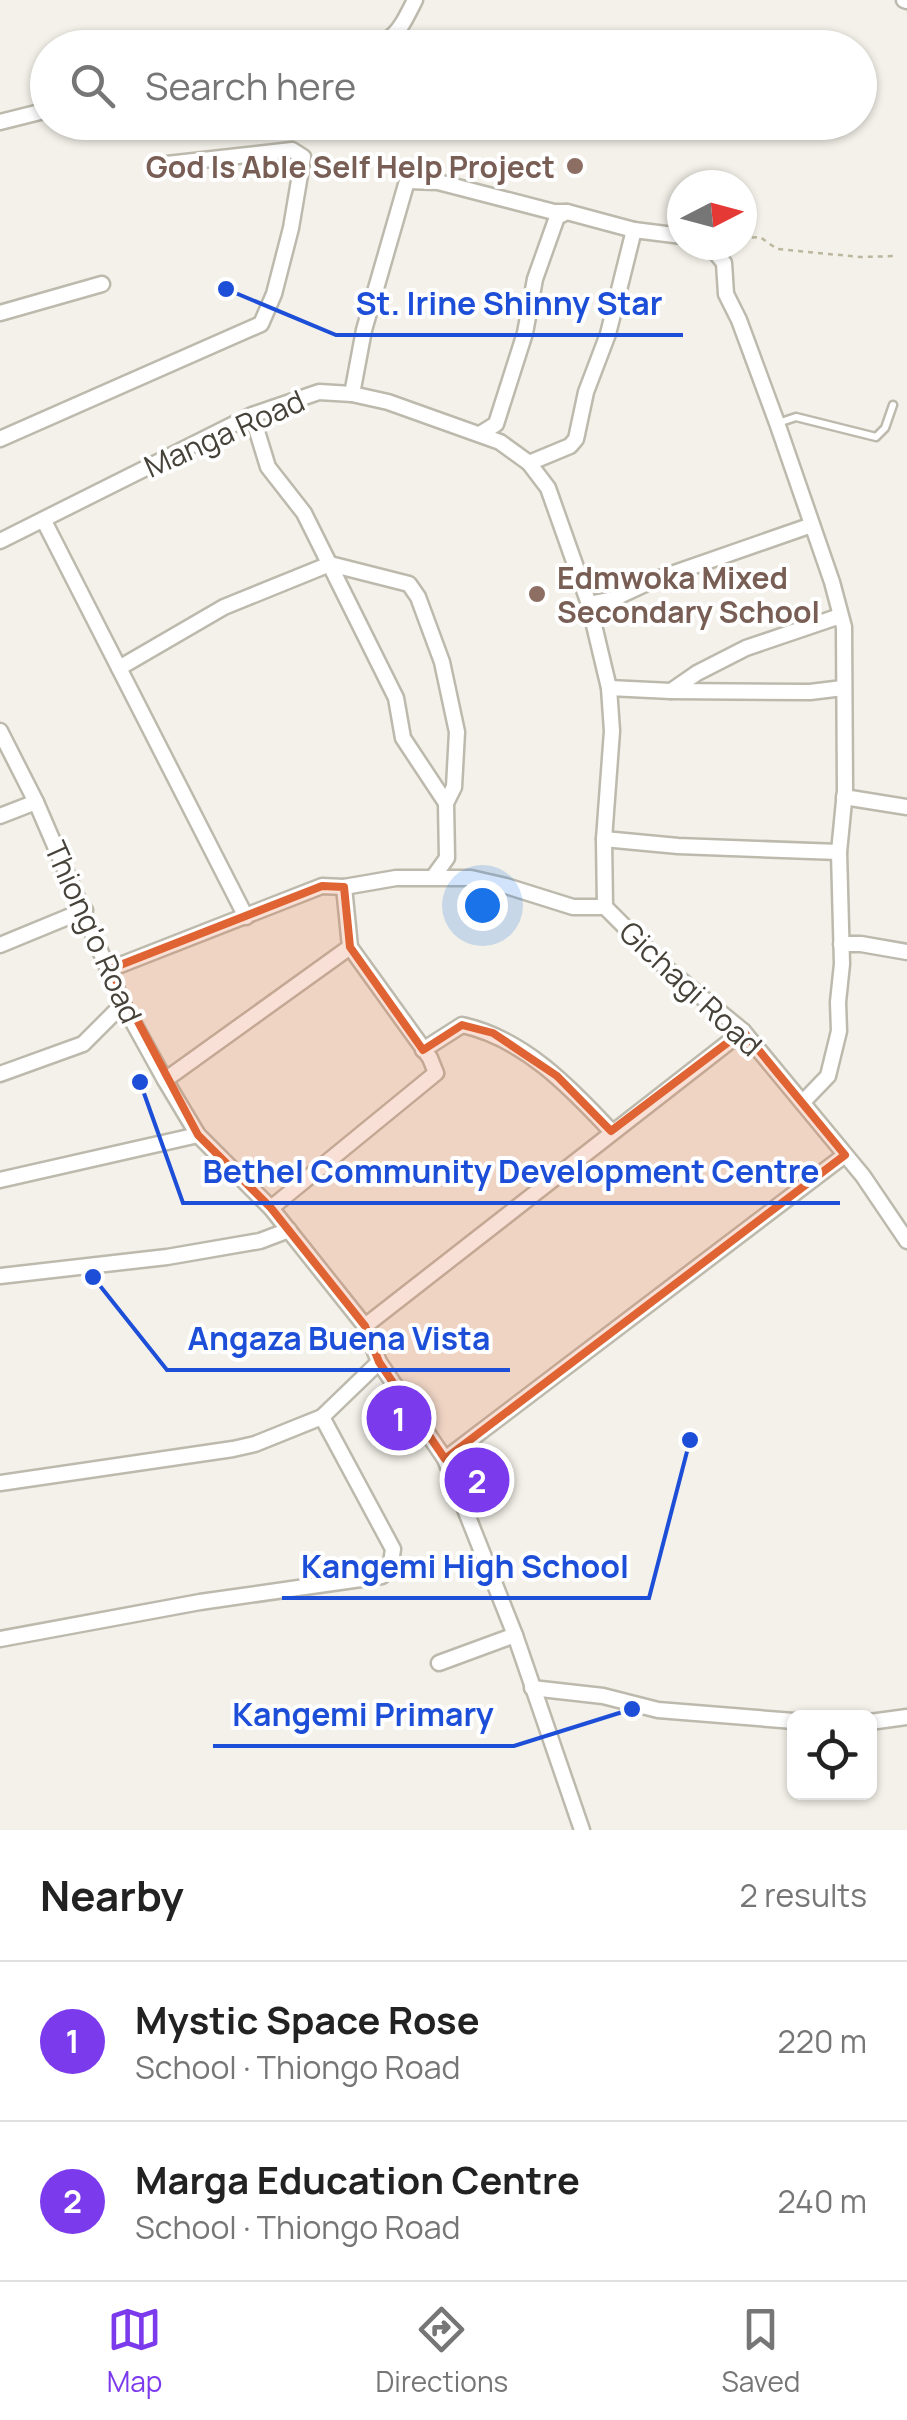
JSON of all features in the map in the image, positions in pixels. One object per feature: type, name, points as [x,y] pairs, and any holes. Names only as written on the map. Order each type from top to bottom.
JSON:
[{"type":"street","points":[[400,30],[415,0]]},
{"type":"street","points":[[0,122],[30,114]]},
{"type":"street","points":[[0,438],[260,324],[274,294],[291,228],[303,157],[292,150],[158,164]]},
{"type":"street","points":[[352,394],[364,330],[407,180],[438,182],[554,212],[667,234]]},
{"type":"street","points":[[480,434],[496,424],[526,333],[535,279],[552,227],[557,217],[567,212]]},
{"type":"street","points":[[530,463],[570,446],[576,439],[634,230]]},
{"type":"street","points":[[722,260],[726,294],[777,424],[844,627],[839,1031],[828,1076],[803,1102]]},
{"type":"street","points":[[0,312],[102,284]]},
{"type":"street","name":"Manga Road","points":[[0,541],[252,415],[318,392],[388,402],[500,442],[530,463],[548,488],[588,604],[608,688],[612,731],[604,839],[605,907]]},
{"type":"street","points":[[252,415],[268,468],[304,513],[396,698],[403,738],[446,802]]},
{"type":"street","points":[[44,521],[246,917]]},
{"type":"street","points":[[588,604],[612,599],[654,580],[812,524]]},
{"type":"street","points":[[119,668],[224,607],[330,564],[409,584],[418,597],[442,662],[457,732],[454,787],[446,802],[447,858],[434,876]]},
{"type":"street","points":[[671,692],[697,673],[746,648],[840,616]]},
{"type":"street","points":[[608,688],[810,692],[843,688]]},
{"type":"street","name":"Thiong'o Road","points":[[0,731],[36,802],[123,1004],[164,1080],[198,1135],[272,1208],[364,1326],[379,1362],[446,1459],[515,1635],[582,1830]]},
{"type":"street","points":[[844,797],[907,807]]},
{"type":"street","points":[[0,816],[36,802]]},
{"type":"street","points":[[604,839],[839,852]]},
{"type":"street","name":"Gichagi Road","points":[[110,969],[322,886],[344,887],[396,878],[471,878],[573,907],[605,907],[665,967],[743,1031],[803,1102],[907,1240]]},
{"type":"street","points":[[272,1208],[436,1073],[430,1058],[350,946],[344,887]]},
{"type":"street","points":[[0,945],[84,910]]},
{"type":"street","points":[[840,944],[907,952]]},
{"type":"street","points":[[164,1080],[350,946]]},
{"type":"street","points":[[0,1074],[83,1044],[123,1004]]},
{"type":"street","points":[[423,1050],[462,1025],[493,1033],[557,1076],[611,1131]]},
{"type":"street","points":[[364,1326],[743,1031]]},
{"type":"street","points":[[0,1180],[198,1135]]},
{"type":"street","points":[[446,1459],[844,1155]]},
{"type":"street","points":[[0,1276],[166,1257],[260,1241],[289,1230]]},
{"type":"street","points":[[0,1483],[255,1444],[322,1417],[379,1362]]},
{"type":"street","points":[[0,1639],[200,1602],[382,1576],[390,1570],[393,1550],[322,1417]]},
{"type":"street","points":[[439,1663],[515,1635]]},
{"type":"street","points":[[532,1688],[602,1696],[658,1710],[787,1720]]},
{"type":"street","points":[[877,1721],[907,1718]]},
{"type":"lane","points":[[777,424],[796,417],[876,436],[885,428],[893,405]]},
{"type":"path","points":[[757,237],[777,250],[897,256]]},
{"type":"highlighted area","points":[[322,886],[344,887],[350,947],[423,1050],[462,1025],[493,1033],[557,1076],[611,1131],[743,1031],[845,1155],[445,1459],[379,1362],[365,1326],[271,1208],[198,1135],[110,969]]},
{"type":"place","name":"God Is Able Self Help Project","points":[[575,166]]},
{"type":"place","name":"St. Irine Shinny Star","points":[[226,289]]},
{"type":"place","name":"Edmwoka Mixed Secondary School","points":[[537,594]]},
{"type":"place","name":"Bethel Community Development Centre","points":[[140,1082]]},
{"type":"place","name":"Angaza Buena Vista","points":[[93,1277]]},
{"type":"place","name":"Mystic Space Rose","points":[[399,1418]]},
{"type":"place","name":"Kangemi High School","points":[[690,1440]]},
{"type":"place","name":"Marga Education Centre","points":[[477,1480]]},
{"type":"place","name":"Kangemi Primary","points":[[632,1709]]}]
